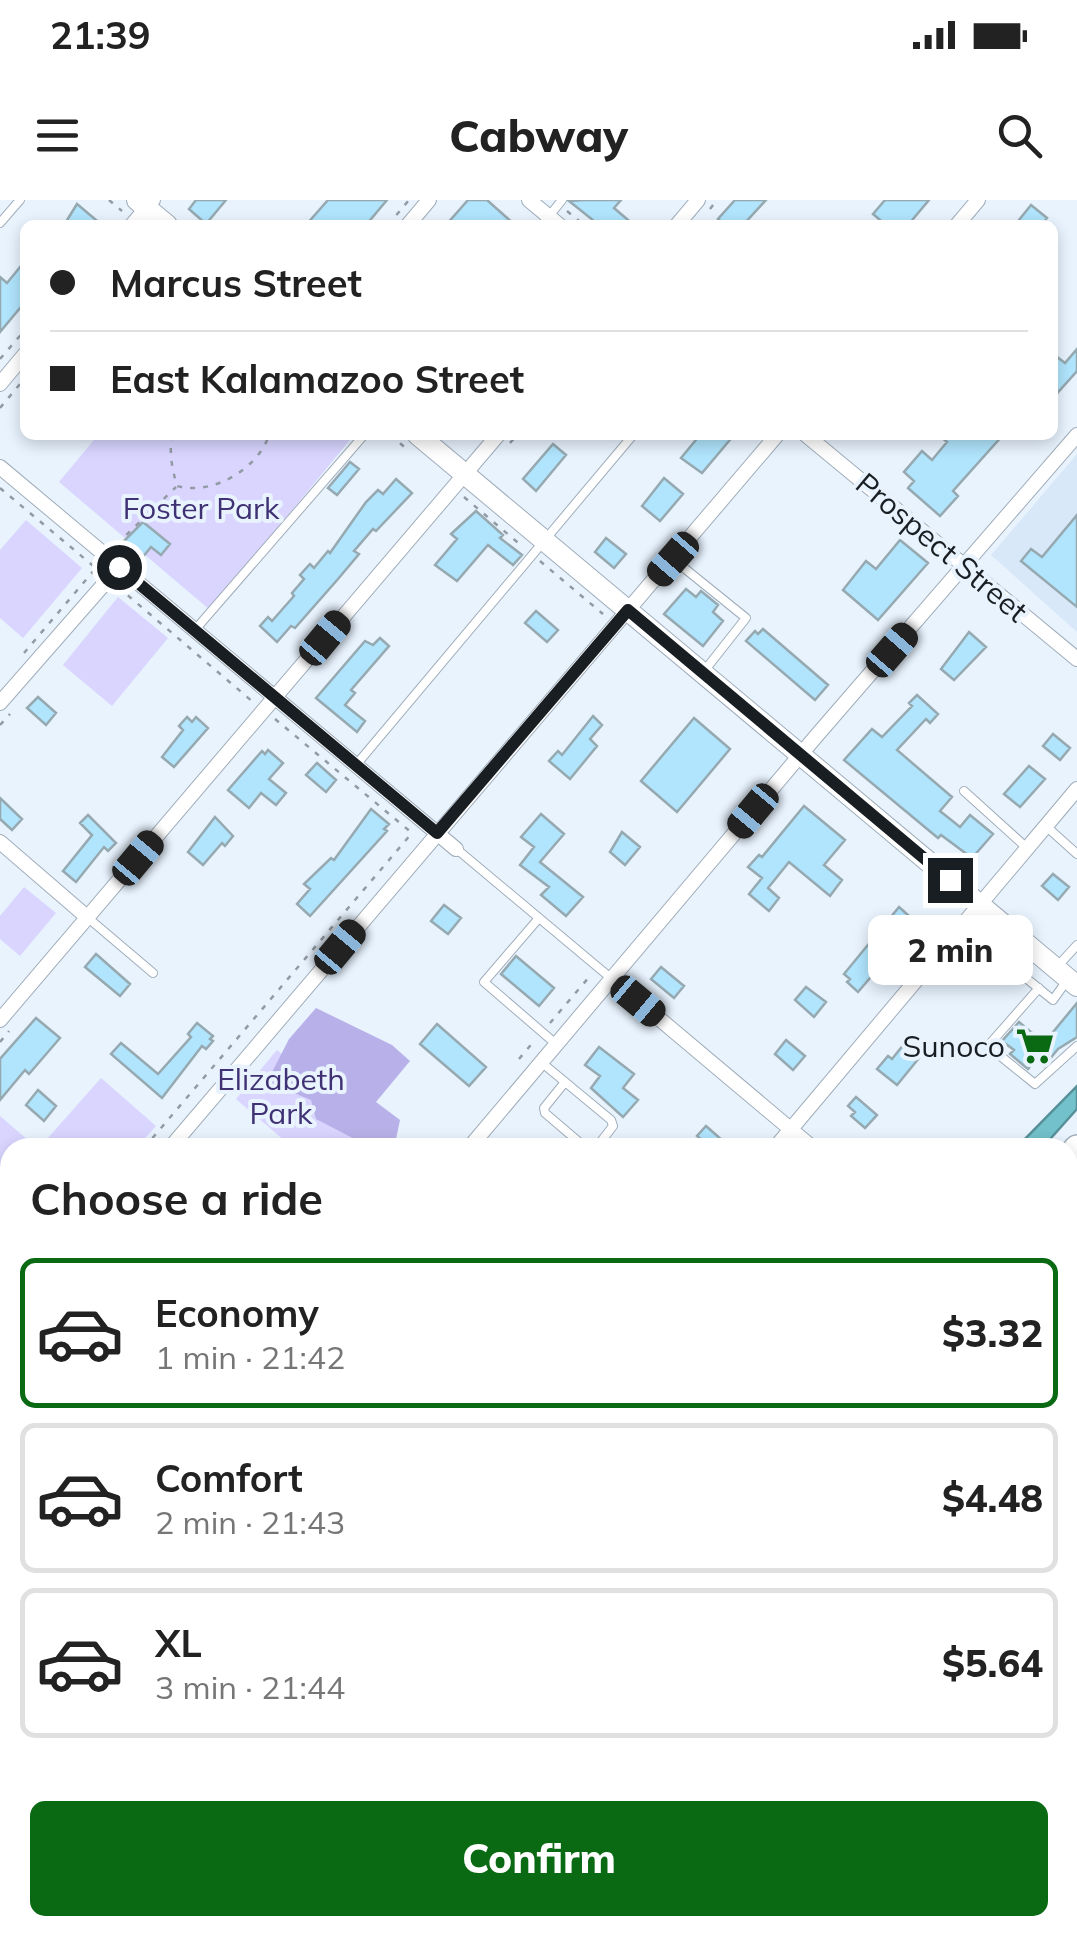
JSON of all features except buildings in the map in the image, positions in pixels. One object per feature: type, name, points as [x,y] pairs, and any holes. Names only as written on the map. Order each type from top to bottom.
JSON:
[{"type":"street","points":[[412,220],[428,200]]},
{"type":"street","points":[[529,200],[554,214]]},
{"type":"street","points":[[681,220],[698,200]]},
{"type":"street","points":[[960,220],[978,200]]},
{"type":"street","points":[[0,384],[20,360]]},
{"type":"street","points":[[477,1138],[1077,435]]},
{"type":"street","points":[[422,440],[458,481],[538,548],[622,617],[703,673],[1067,978]]},
{"type":"street","points":[[0,1020],[494,440]]},
{"type":"street","points":[[178,1138],[774,440]]},
{"type":"street","name":"Prospect Street","points":[[812,440],[1077,659]]},
{"type":"street","points":[[0,468],[194,630],[269,704],[356,765],[458,850]]},
{"type":"street","points":[[0,703],[119,567]]},
{"type":"street","points":[[783,1138],[1077,789]]},
{"type":"street","points":[[0,842],[87,917]]},
{"type":"street","points":[[612,979],[801,1138]]},
{"type":"lane","points":[[0,223],[20,200]]},
{"type":"lane","points":[[194,630],[360,440]]},
{"type":"lane","points":[[356,765],[628,440]]},
{"type":"lane","points":[[673,559],[746,618],[703,673]]},
{"type":"lane","points":[[964,791],[1028,848]]},
{"type":"lane","points":[[1046,826],[1077,854]]},
{"type":"lane","points":[[458,850],[612,979]]},
{"type":"lane","points":[[87,917],[153,973]]},
{"type":"lane","points":[[539,918],[484,982],[556,1044]]},
{"type":"lane","points":[[1007,927],[989,948],[1052,1000],[1067,978],[1077,946]]},
{"type":"lane","points":[[1039,988],[988,1046],[1035,1084],[1077,1046]]},
{"type":"lane","points":[[541,1062],[610,1120],[613,1126],[604,1138]]},
{"type":"lane","points":[[565,1082],[544,1108],[545,1114],[574,1138]]},
{"type":"path","points":[[392,220],[409,200]]},
{"type":"path","points":[[0,359],[20,336]]},
{"type":"path","points":[[0,408],[20,384]]},
{"type":"path","points":[[171,440],[169,453],[177,486]]},
{"type":"path","points":[[105,556],[177,486],[200,488],[240,472],[255,460],[266,440]]},
{"type":"path","points":[[396,440],[416,457]]},
{"type":"path","points":[[458,481],[622,617]]},
{"type":"path","points":[[0,488],[96,568],[24,653]]},
{"type":"path","points":[[108,580],[269,704],[412,833],[153,1138]]},
{"type":"path","points":[[519,1059],[598,967]]},
{"type":"shaded area","points":[[1077,454],[1077,632],[991,555]]},
{"type":"shaded area","points":[[316,1008],[392,1045],[410,1061],[376,1102],[400,1120],[396,1138],[353,1138],[316,1119],[311,1100],[267,1082],[289,1039]]},
{"type":"green space","name":"Foster Park","points":[[94,440],[350,440],[210,610],[59,482]]},
{"type":"green space","points":[[26,520],[82,568],[23,638],[0,618],[0,550]]},
{"type":"green space","points":[[118,597],[168,638],[112,706],[63,665]]},
{"type":"green space","points":[[24,887],[56,913],[20,956],[0,939],[0,916]]},
{"type":"green space","name":"Elizabeth Park","points":[[277,1050],[379,1138],[282,1138],[236,1099]]},
{"type":"green space","points":[[101,1078],[156,1126],[145,1138],[48,1138]]},
{"type":"green space","points":[[0,1116],[26,1138],[0,1138]]},
{"type":"water","points":[[1077,1086],[1077,1109],[1051,1138],[1026,1138]]},
{"type":"place","name":"Sunoco","points":[[1035,1046]]},
{"type":"route","points":[[119,567],[437,833],[628,610],[950,880]]}]
